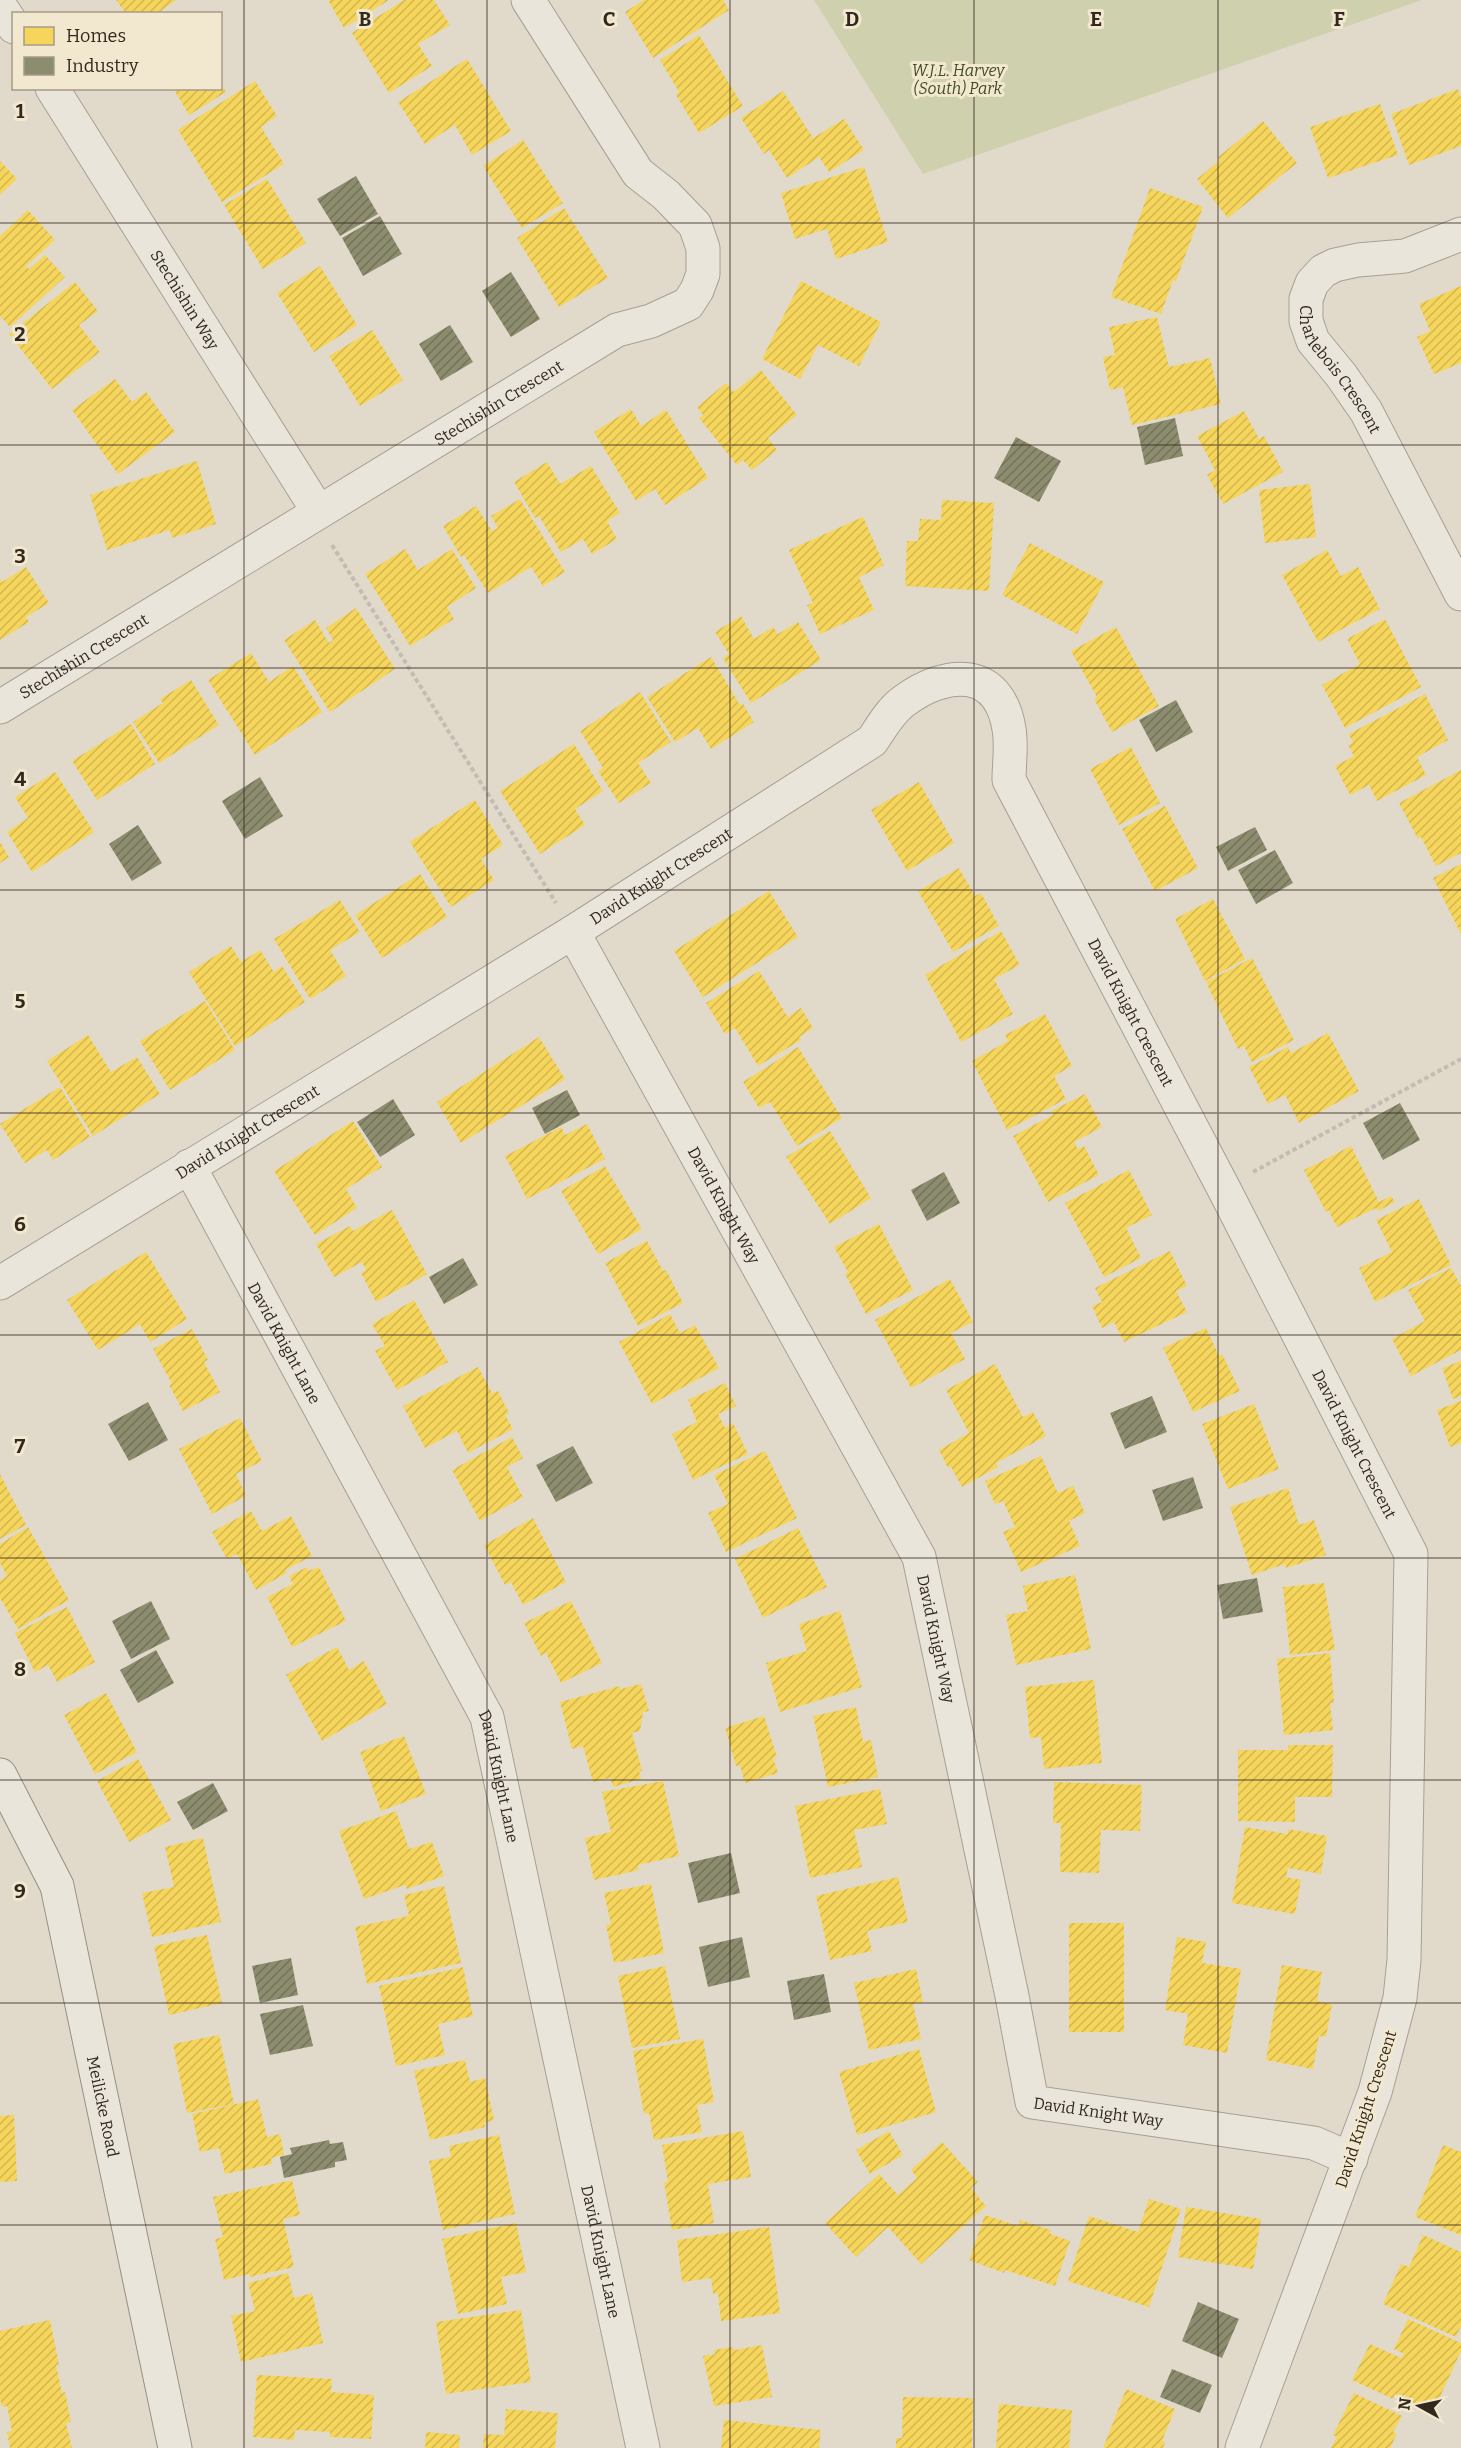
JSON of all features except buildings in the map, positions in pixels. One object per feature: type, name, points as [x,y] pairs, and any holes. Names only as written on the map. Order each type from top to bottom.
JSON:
[{"type":"street","name":"Stechishin Crescent","points":[[0,707],[617,330],[651,321],[688,304],[698,290],[703,274],[703,248],[695,225],[666,195],[638,173],[528,0]]},
{"type":"street","points":[[0,6],[12,24]]},
{"type":"street","name":"Stechishin Way","points":[[53,90],[318,511]]},
{"type":"street","name":"Charlebois Crescent","points":[[1461,234],[1405,256],[1335,265],[1323,271],[1312,283],[1306,299],[1306,321],[1313,341],[1366,411],[1461,594]]},
{"type":"street","name":"David Knight Crescent","points":[[0,1283],[573,932],[872,741],[902,702],[926,687],[965,677],[987,685],[1000,703],[1009,729],[1010,780],[1224,1189],[1411,1554],[1404,1960],[1400,1998],[1375,2092],[1352,2158],[1242,2448]]},
{"type":"street","name":"David Knight Way","points":[[573,932],[919,1557],[1012,1996],[1032,2102],[1314,2143],[1352,2158]]},
{"type":"street","name":"David Knight Lane","points":[[189,1166],[487,1717],[643,2448]]},
{"type":"street","name":"Meilicke Road","points":[[3,1788],[57,1886],[175,2448]]},
{"type":"path","points":[[333,546],[553,898]]},
{"type":"path","points":[[1254,1172],[1461,1059]]},
{"type":"green space","name":"W.J.L. Harvey (South) Park","points":[[814,0],[1422,0],[923,174]]}]
